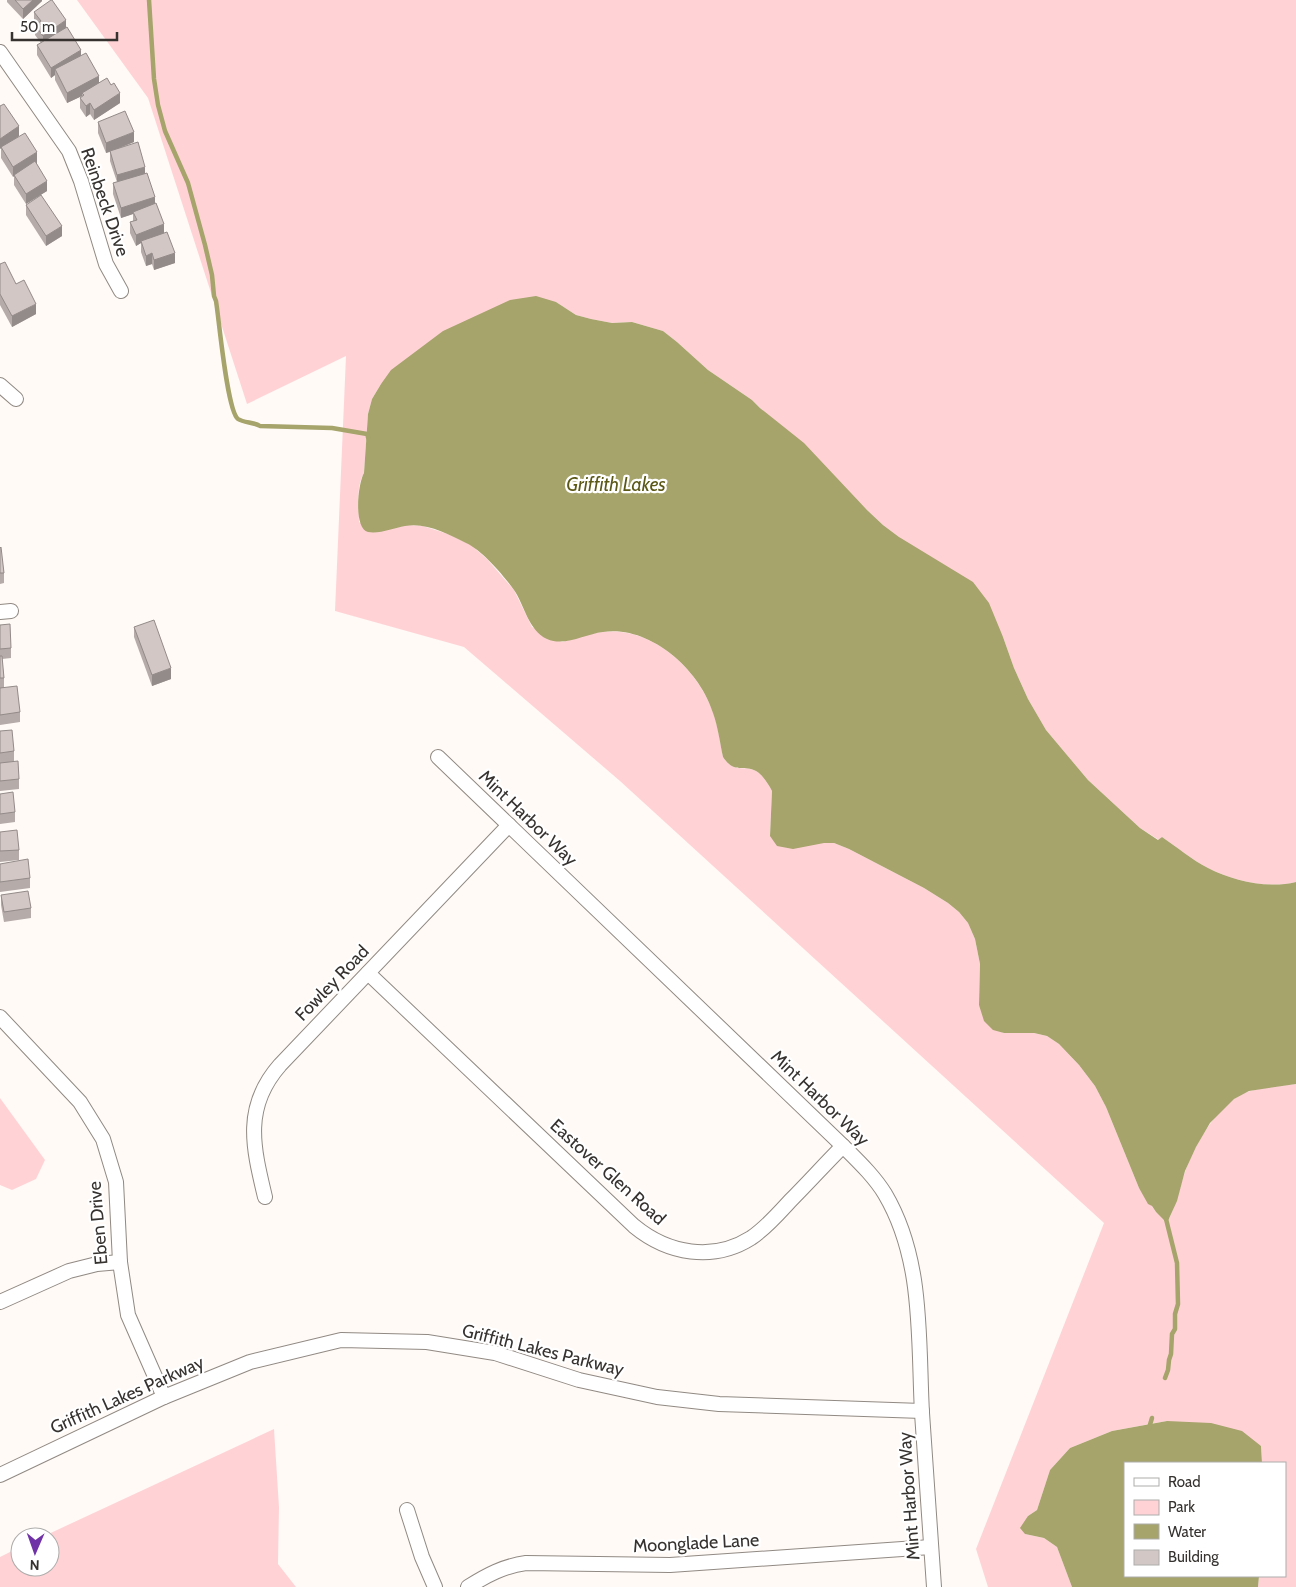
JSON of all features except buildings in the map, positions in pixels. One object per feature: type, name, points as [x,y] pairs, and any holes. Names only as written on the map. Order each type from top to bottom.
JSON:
[{"type":"street","name":"Reinbeck Drive","points":[[0,52],[69,151],[81,181],[106,264],[121,291]]},
{"type":"street","points":[[1,388],[16,399]]},
{"type":"street","name":"Mint Harbor Way","points":[[438,757],[843,1146],[865,1168],[885,1194],[899,1223],[910,1257],[916,1294],[934,1587]]},
{"type":"street","name":"Fowley Road","points":[[265,1197],[253,1138],[254,1115],[261,1093],[272,1073],[509,825]]},
{"type":"street","name":"Eastover Glen Road","points":[[368,972],[634,1226],[666,1246],[690,1252],[709,1252],[727,1248],[750,1238],[770,1223],[843,1146]]},
{"type":"street","name":"Eben Drive","points":[[0,1017],[80,1102],[103,1139],[116,1182],[120,1262],[128,1315],[164,1396]]},
{"type":"street","points":[[0,1302],[69,1271],[96,1264],[120,1262]]},
{"type":"street","name":"Griffith Lakes Parkway","points":[[0,1474],[164,1396],[250,1362],[341,1340],[427,1342],[495,1353],[579,1380],[657,1398],[719,1404],[922,1411]]},
{"type":"street","points":[[407,1510],[422,1557],[436,1587]]},
{"type":"street","name":"Moonglade Lane","points":[[468,1587],[497,1570],[526,1563],[670,1565],[931,1547]]},
{"type":"green space","points":[[77,0],[1296,0],[1296,882],[1274,885],[1228,877],[1202,865],[1162,837],[1159,840],[1140,828],[1088,780],[1046,730],[1028,699],[1003,637],[752,400],[708,370],[663,331],[632,322],[612,323],[576,315],[556,302],[381,384],[372,399],[368,414],[364,473],[361,478],[358,503],[359,522],[377,532],[408,525],[423,526],[448,534],[471,545],[487,559],[514,590],[532,627],[562,642],[603,632],[621,632],[639,636],[655,643],[685,666],[706,696],[713,712],[723,757],[731,766],[758,772],[772,791],[770,836],[834,843],[849,849],[924,888],[959,912],[968,923],[975,939],[980,964],[979,1005],[1003,1033],[1034,1033],[1047,1036],[1059,1044],[1079,1065],[1095,1086],[1106,1107],[1139,1188],[1156,1212],[1167,1222],[1173,1210],[1189,1161],[1202,1136],[1219,1113],[1229,1103],[1250,1091],[1296,1084],[1296,1587],[1258,1587],[1259,1577],[1286,1577],[1286,1462],[1262,1462],[1261,1446],[1167,1421],[1112,1431],[1070,1448],[1050,1470],[1037,1510],[1028,1516],[1025,1534],[1044,1538],[1057,1547],[1072,1587],[988,1587],[976,1549],[1104,1223],[620,781],[464,647],[335,611],[346,356],[247,404],[148,98]]},
{"type":"green space","points":[[0,1098],[45,1160],[36,1179],[12,1190],[0,1185]]},
{"type":"green space","points":[[274,1429],[279,1507],[278,1564],[296,1587],[0,1587],[0,1557],[10,1552],[10,1577],[60,1577],[60,1529]]},
{"type":"water","name":"Griffith Lakes","points":[[536,296],[556,302],[576,315],[612,323],[632,322],[663,331],[708,370],[752,400],[804,443],[883,525],[899,537],[973,582],[989,603],[1014,668],[1028,699],[1046,730],[1088,780],[1140,828],[1158,840],[1162,837],[1202,865],[1228,877],[1274,885],[1296,882],[1296,1084],[1249,1091],[1234,1099],[1210,1123],[1185,1171],[1177,1201],[1167,1223],[1148,1204],[1139,1188],[1106,1107],[1095,1086],[1079,1065],[1059,1044],[1047,1036],[1034,1033],[1004,1033],[993,1030],[984,1021],[979,1005],[980,964],[975,939],[968,923],[959,912],[924,888],[834,843],[793,849],[777,846],[770,836],[771,789],[758,772],[731,766],[723,757],[713,713],[706,697],[697,681],[671,654],[655,643],[621,632],[596,633],[561,642],[547,639],[535,630],[518,596],[505,578],[486,557],[472,546],[429,527],[413,525],[377,532],[368,532],[363,529],[360,522],[358,505],[360,486],[364,473],[368,414],[372,399],[391,370],[443,331],[510,300]]},
{"type":"water","points":[[1167,1421],[1211,1423],[1242,1431],[1261,1446],[1262,1462],[1124,1462],[1124,1577],[1259,1577],[1258,1587],[1072,1587],[1057,1547],[1044,1538],[1025,1534],[1020,1528],[1028,1516],[1037,1510],[1050,1470],[1070,1448],[1112,1431]]},
{"type":"waterway","points":[[149,0],[154,79],[158,105],[165,131],[188,183],[205,245],[212,275],[227,383],[234,412],[238,419],[260,426],[332,428],[367,434],[369,440]]},
{"type":"waterway","points":[[1165,1378],[1171,1354],[1172,1334],[1175,1329],[1175,1314],[1178,1304],[1177,1263],[1166,1219]]},
{"type":"waterway","points":[[1149,1428],[1152,1418]]}]
